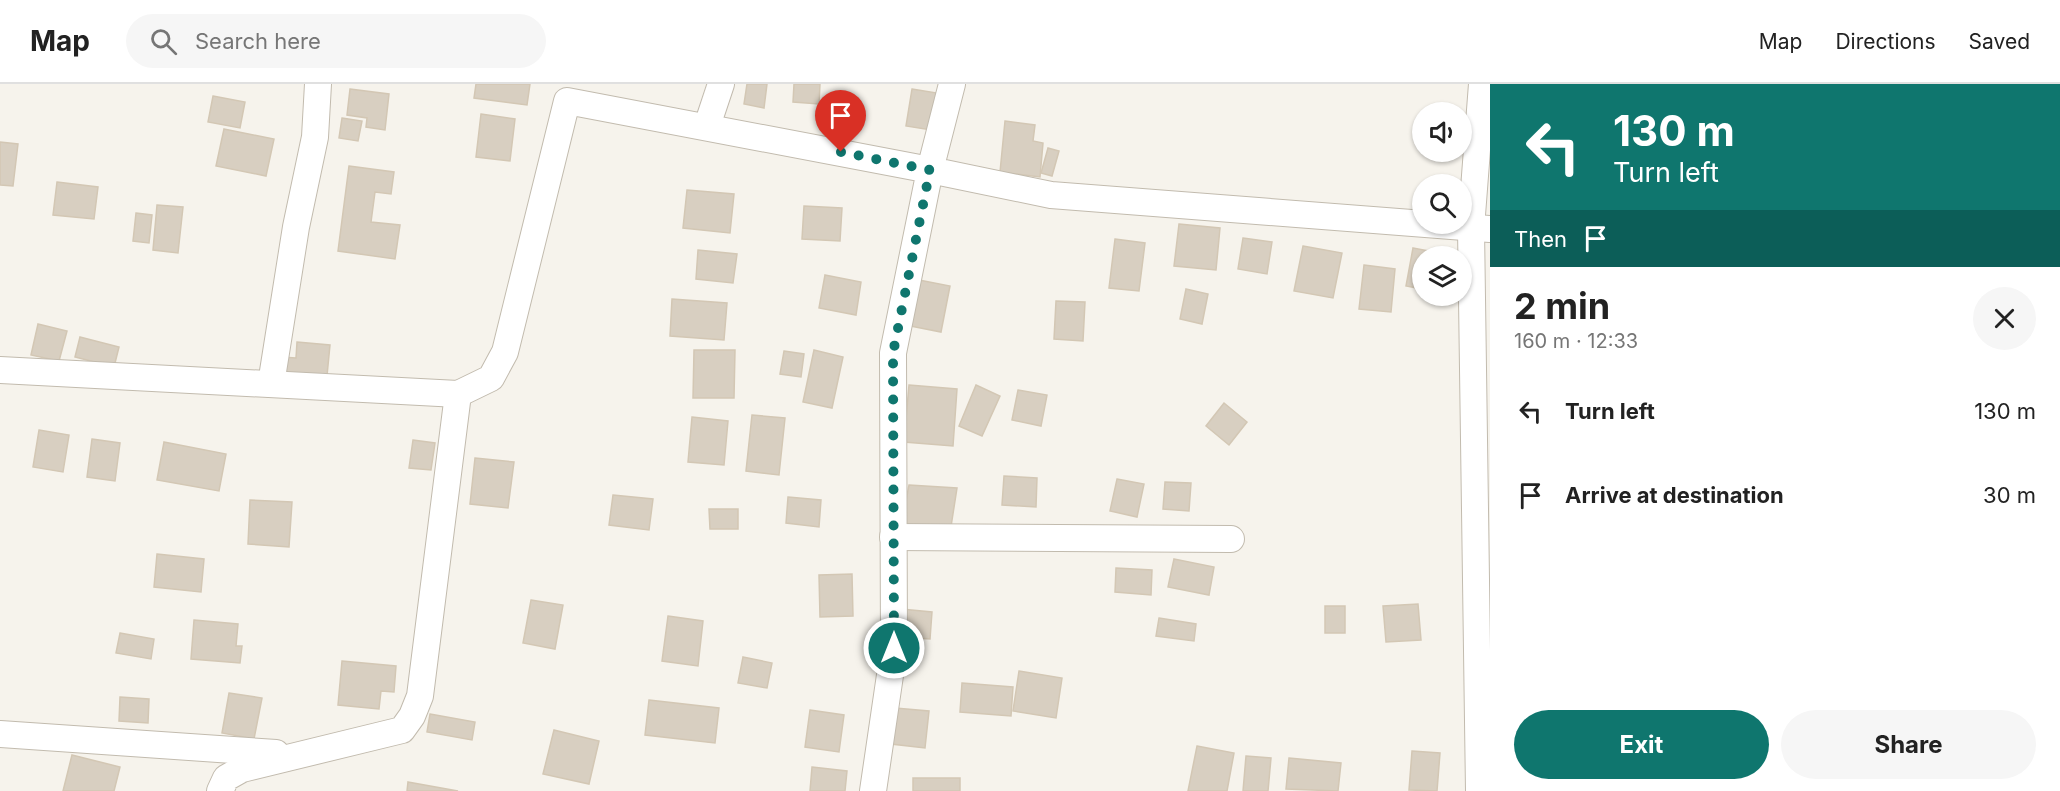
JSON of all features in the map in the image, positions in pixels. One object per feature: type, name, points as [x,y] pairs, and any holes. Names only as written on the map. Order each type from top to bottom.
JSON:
[{"type":"street","points":[[271,384],[296,227],[315,137],[318,84]]},
{"type":"street","points":[[707,126],[721,84]]},
{"type":"street","points":[[873,791],[894,648],[893,353],[930,170],[952,84]]},
{"type":"street","points":[[1479,791],[1482,84]]},
{"type":"street","points":[[0,370],[458,394],[491,378],[505,352],[567,101],[707,126],[1051,195],[1480,228]]},
{"type":"street","points":[[219,791],[226,778],[242,769],[402,730],[412,716],[420,696],[458,394]]},
{"type":"street","points":[[893,537],[1231,539]]},
{"type":"street","points":[[0,734],[300,755]]},
{"type":"building","points":[[476,84],[530,84],[527,105],[474,98]]},
{"type":"building","points":[[747,84],[767,84],[764,108],[744,104]]},
{"type":"building","points":[[794,84],[820,84],[819,104],[793,102]]},
{"type":"building","points":[[350,89],[389,94],[385,130],[366,127],[367,118],[347,115]]},
{"type":"building","points":[[912,89],[937,93],[931,130],[906,126]]},
{"type":"building","points":[[213,96],[245,102],[240,128],[208,122]]},
{"type":"building","points":[[481,114],[515,119],[510,161],[476,157]]},
{"type":"building","points":[[342,118],[362,121],[358,141],[339,138]]},
{"type":"building","points":[[1005,121],[1035,125],[1033,141],[1043,143],[1040,177],[1000,172]]},
{"type":"building","points":[[224,129],[274,139],[266,176],[216,166]]},
{"type":"building","points":[[0,142],[18,144],[13,186],[0,185]]},
{"type":"building","points":[[1048,148],[1059,151],[1052,176],[1041,173]]},
{"type":"building","points":[[349,166],[394,172],[391,194],[375,192],[371,222],[400,225],[395,259],[338,251]]},
{"type":"building","points":[[57,182],[98,187],[94,219],[53,215]]},
{"type":"building","points":[[687,190],[734,194],[730,233],[683,228]]},
{"type":"building","points":[[157,205],[183,207],[178,253],[153,250]]},
{"type":"building","points":[[804,206],[842,208],[840,241],[802,239]]},
{"type":"building","points":[[136,213],[152,215],[149,243],[133,241]]},
{"type":"building","points":[[1179,224],[1220,228],[1216,270],[1174,266]]},
{"type":"building","points":[[1243,238],[1272,242],[1267,274],[1238,269]]},
{"type":"building","points":[[1115,239],[1145,243],[1139,291],[1109,288]]},
{"type":"building","points":[[1303,246],[1342,253],[1333,298],[1294,291]]},
{"type":"building","points":[[698,250],[737,254],[733,283],[696,279]]},
{"type":"building","points":[[1412,253],[1412,287],[1406,286]]},
{"type":"building","points":[[1364,265],[1395,269],[1391,312],[1359,309]]},
{"type":"building","points":[[825,275],[861,282],[856,315],[819,308]]},
{"type":"building","points":[[919,280],[950,286],[941,332],[910,326]]},
{"type":"building","points":[[1186,289],[1208,294],[1202,324],[1180,319]]},
{"type":"building","points":[[672,299],[727,303],[724,340],[670,336]]},
{"type":"building","points":[[1056,301],[1085,302],[1083,341],[1054,339]]},
{"type":"building","points":[[38,324],[67,331],[59,361],[31,355]]},
{"type":"building","points":[[80,337],[119,347],[114,367],[75,357]]},
{"type":"building","points":[[297,342],[330,345],[326,386],[280,382],[282,357],[296,358]]},
{"type":"building","points":[[694,350],[735,350],[734,398],[693,398]]},
{"type":"building","points":[[814,350],[843,357],[832,408],[803,402]]},
{"type":"building","points":[[784,351],[804,354],[801,377],[780,374]]},
{"type":"building","points":[[909,385],[957,389],[953,446],[904,442]]},
{"type":"building","points":[[976,385],[1000,396],[982,436],[959,426]]},
{"type":"building","points":[[1018,390],[1047,395],[1041,426],[1012,420]]},
{"type":"building","points":[[1224,403],[1247,422],[1229,445],[1206,426]]},
{"type":"building","points":[[752,415],[785,418],[779,475],[746,471]]},
{"type":"building","points":[[692,417],[728,421],[724,465],[688,462]]},
{"type":"building","points":[[39,430],[69,435],[63,472],[33,467]]},
{"type":"building","points":[[92,439],[120,443],[115,481],[87,477]]},
{"type":"building","points":[[413,440],[435,443],[431,470],[409,468]]},
{"type":"building","points":[[164,442],[226,454],[219,491],[157,480]]},
{"type":"building","points":[[475,458],[514,462],[508,508],[470,504]]},
{"type":"building","points":[[1004,476],[1037,478],[1036,507],[1002,505]]},
{"type":"building","points":[[1117,479],[1144,484],[1137,517],[1110,511]]},
{"type":"building","points":[[1165,482],[1191,483],[1189,511],[1163,509]]},
{"type":"building","points":[[909,485],[957,488],[950,533],[901,527]]},
{"type":"building","points":[[613,495],[653,499],[649,530],[609,525]]},
{"type":"building","points":[[788,497],[821,500],[819,527],[786,523]]},
{"type":"building","points":[[250,500],[292,502],[289,547],[248,544]]},
{"type":"building","points":[[709,509],[738,509],[738,529],[710,529]]},
{"type":"building","points":[[157,554],[204,559],[201,592],[154,587]]},
{"type":"building","points":[[1174,559],[1214,567],[1209,595],[1168,587]]},
{"type":"building","points":[[1116,568],[1152,570],[1151,595],[1115,592]]},
{"type":"building","points":[[852,574],[853,616],[820,617],[819,575]]},
{"type":"building","points":[[531,600],[563,605],[555,649],[523,643]]},
{"type":"building","points":[[1418,604],[1421,640],[1386,642],[1383,606]]},
{"type":"building","points":[[1325,606],[1345,606],[1345,633],[1325,633]]},
{"type":"building","points":[[901,609],[932,612],[930,639],[899,637]]},
{"type":"building","points":[[668,616],[703,621],[698,666],[662,661]]},
{"type":"building","points":[[1159,618],[1196,624],[1194,641],[1156,636]]},
{"type":"building","points":[[194,620],[238,624],[236,646],[242,646],[240,663],[191,659]]},
{"type":"building","points":[[120,633],[154,639],[151,659],[116,653]]},
{"type":"building","points":[[743,657],[772,663],[767,688],[738,683]]},
{"type":"building","points":[[342,661],[396,666],[394,692],[381,691],[379,709],[338,705]]},
{"type":"building","points":[[1019,671],[1062,678],[1056,718],[1013,711]]},
{"type":"building","points":[[962,683],[1013,687],[1011,716],[960,712]]},
{"type":"building","points":[[229,693],[262,698],[254,739],[222,733]]},
{"type":"building","points":[[120,697],[149,699],[148,723],[119,721]]},
{"type":"building","points":[[649,700],[719,708],[715,743],[645,735]]},
{"type":"building","points":[[895,708],[929,711],[925,748],[891,744]]},
{"type":"building","points":[[810,710],[844,715],[839,752],[805,747]]},
{"type":"building","points":[[430,714],[475,722],[472,740],[427,732]]},
{"type":"building","points":[[554,730],[599,741],[589,784],[543,774]]},
{"type":"building","points":[[1197,746],[1234,753],[1227,791],[1188,791]]},
{"type":"building","points":[[1412,751],[1440,753],[1437,791],[1409,790]]},
{"type":"building","points":[[72,755],[120,767],[114,791],[63,791]]},
{"type":"building","points":[[1246,756],[1271,758],[1268,791],[1243,791]]},
{"type":"building","points":[[1289,758],[1341,763],[1338,791],[1286,789]]},
{"type":"building","points":[[812,767],[847,771],[845,791],[810,791]]},
{"type":"building","points":[[913,778],[960,778],[960,791],[913,791]]},
{"type":"building","points":[[408,782],[458,791],[407,791]]},
{"type":"route","points":[[841,152],[930,170],[893,353],[894,648]]}]
